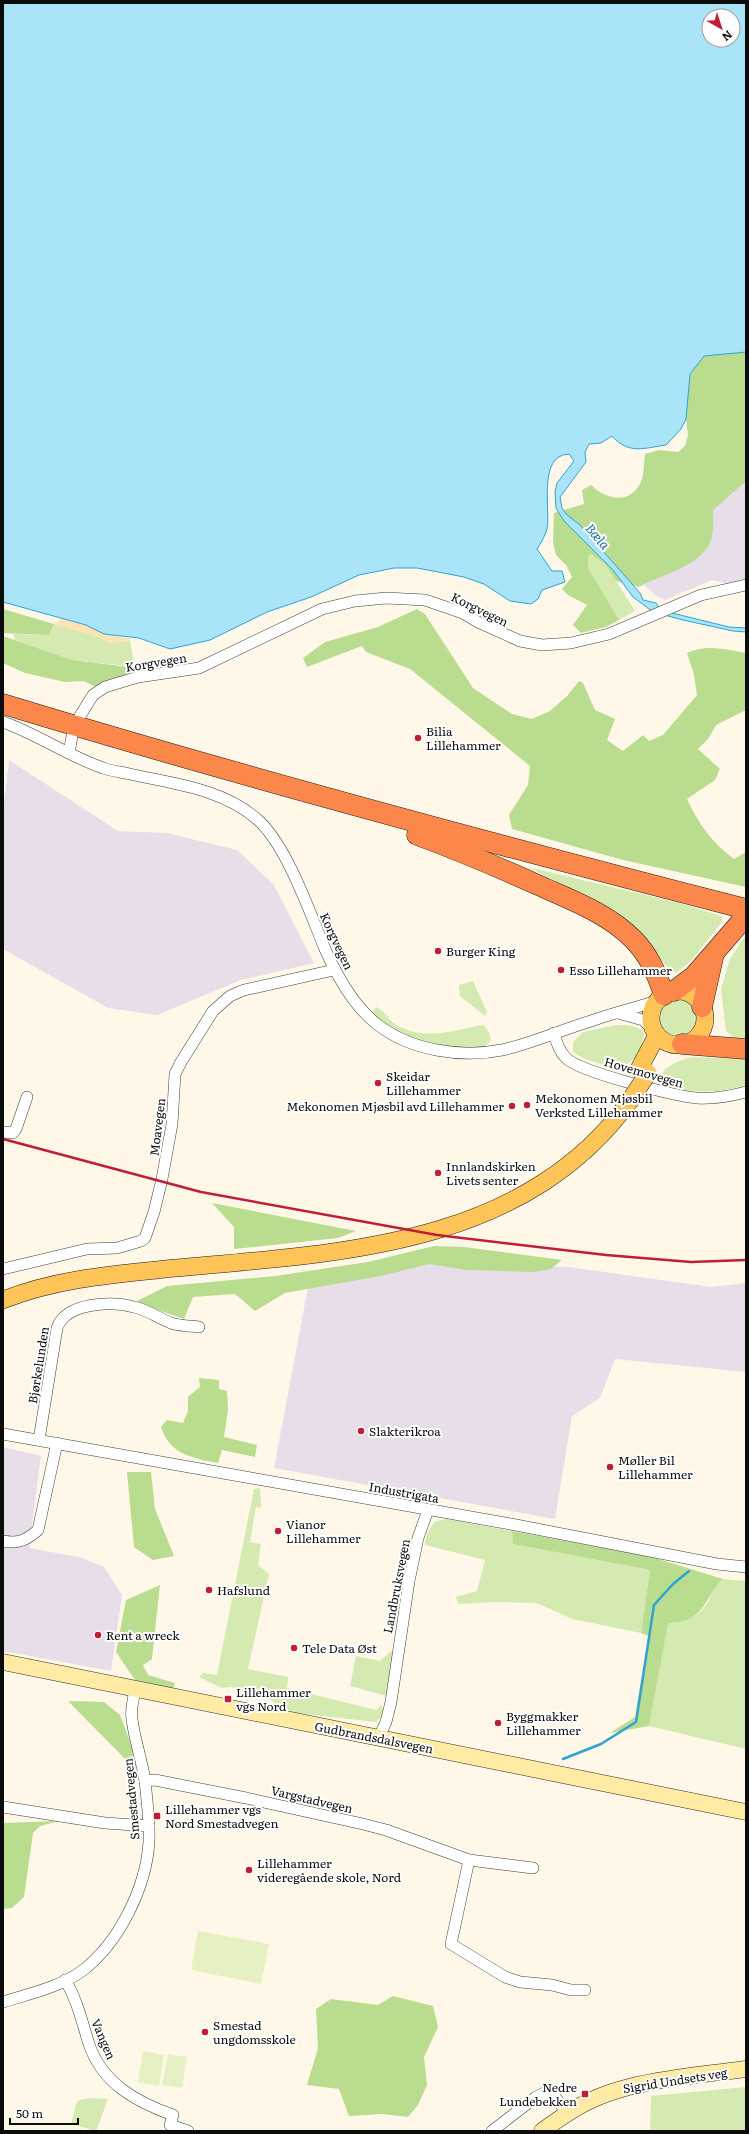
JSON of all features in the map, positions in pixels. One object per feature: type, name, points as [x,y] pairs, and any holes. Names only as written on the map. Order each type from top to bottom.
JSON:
[{"type":"highway","points":[[3,704],[214,767],[479,840],[746,909]]},
{"type":"highway","points":[[214,767],[226,776],[248,784],[403,830],[441,844],[580,903],[608,918],[635,940],[654,968],[665,995],[686,984],[746,916]]},
{"type":"highway","points":[[702,1007],[714,954]]},
{"type":"highway","points":[[666,1039],[746,1049]]},
{"type":"main road","points":[[689,993],[697,999],[702,1007],[705,1017],[703,1028],[696,1037],[666,1039],[651,1016],[665,995],[689,993]]},
{"type":"main road","points":[[3,1300],[42,1288],[85,1279],[138,1272],[349,1251],[402,1240],[444,1228],[508,1203],[554,1177],[594,1143],[666,1039]]},
{"type":"main road","points":[[3,1288],[40,1276],[90,1267],[347,1243],[400,1232],[442,1220],[505,1195],[549,1170],[587,1137],[624,1099]]},
{"type":"main road","name":"Gudbrandsdalsvegen","points":[[3,1662],[746,1812]]},
{"type":"main road","name":"Sigrid Undsets veg","points":[[542,2131],[567,2113],[593,2099],[626,2087],[746,2069]]},
{"type":"street","name":"Korgvegen","points":[[80,716],[92,695],[105,687],[138,677],[199,668],[322,609],[355,600],[386,598],[425,600],[464,613],[484,625],[520,641],[542,645],[571,644],[609,634],[701,595],[746,585]]},
{"type":"street","name":"Korgvegen","points":[[3,722],[106,769],[194,788],[228,800],[257,820],[266,828],[282,851],[334,970],[354,998],[377,1025],[408,1042],[456,1052],[475,1053],[501,1050],[618,1013],[665,995]]},
{"type":"street","points":[[70,753],[72,736]]},
{"type":"street","name":"Moavegen","points":[[3,1269],[87,1249],[117,1248],[141,1241],[145,1238],[154,1212],[162,1179],[172,1124],[175,1074],[213,1011],[230,996],[244,990],[334,970]]},
{"type":"street","points":[[618,1013],[643,1020],[666,1039]]},
{"type":"street","name":"Hovemovegen","points":[[554,1034],[560,1052],[573,1063],[634,1084],[680,1096],[699,1098],[730,1096],[746,1092]]},
{"type":"street","points":[[3,1132],[13,1132],[16,1129],[28,1097]]},
{"type":"street","name":"Bjørkelunden","points":[[39,1440],[57,1328],[63,1317],[84,1307],[128,1306],[150,1312],[171,1323],[199,1327]]},
{"type":"street","name":"Industrigata","points":[[3,1434],[428,1510],[718,1564],[746,1567]]},
{"type":"street","points":[[3,1541],[19,1542],[28,1538],[38,1530],[57,1443]]},
{"type":"street","name":"Landbruksvegen","points":[[379,1737],[386,1722],[391,1702],[418,1538],[428,1510]]},
{"type":"street","name":"Smestadvegen","points":[[3,2002],[37,1992],[65,1980],[81,1971],[97,1957],[127,1916],[134,1901],[148,1854],[149,1826],[141,1754],[132,1719],[131,1708],[135,1689]]},
{"type":"street","name":"Vargstadvegen","points":[[145,1780],[155,1780],[246,1798],[363,1824],[386,1830],[469,1860],[534,1868]]},
{"type":"street","points":[[3,1807],[105,1823],[149,1826]]},
{"type":"street","points":[[469,1860],[451,1944],[506,1977],[520,1982],[552,1985],[571,1990],[585,1990]]},
{"type":"street","name":"Vangen","points":[[65,1980],[74,1999],[93,2054],[114,2083],[131,2097],[173,2115],[170,2125],[188,2131]]},
{"type":"street","points":[[492,2131],[536,2097],[546,2092],[556,2098],[567,2113]]},
{"type":"shaded area","points":[[746,417],[746,579],[728,584],[712,580],[665,600],[655,595],[640,581]]},
{"type":"shaded area","points":[[9,760],[118,831],[167,833],[237,850],[274,885],[314,963],[241,980],[157,1015],[108,1008],[3,949],[3,811]]},
{"type":"shaded area","points":[[430,1262],[569,1267],[711,1287],[746,1283],[746,1372],[615,1359],[600,1398],[572,1416],[555,1519],[274,1468],[308,1287]]},
{"type":"shaded area","points":[[3,1447],[41,1456],[29,1548],[79,1557],[104,1567],[122,1595],[111,1671],[3,1651]]},
{"type":"green space","points":[[746,352],[746,481],[713,510],[713,533],[708,546],[701,555],[682,568],[639,587],[616,581],[606,565],[591,554],[588,557],[588,568],[619,620],[606,627],[581,633],[573,625],[587,605],[568,595],[562,589],[572,577],[566,565],[556,555],[553,542],[554,513],[584,504],[582,490],[591,485],[604,494],[612,497],[626,497],[632,493],[638,487],[642,479],[645,454],[659,450],[678,452],[685,446],[688,435],[686,419],[690,374],[704,356]]},
{"type":"green space","points":[[592,554],[606,565],[635,611],[619,620],[615,616],[588,568],[588,557]]},
{"type":"green space","points":[[3,609],[54,624],[49,635],[3,633]]},
{"type":"green space","points":[[417,609],[425,614],[473,688],[512,714],[532,719],[550,711],[567,696],[579,681],[583,683],[595,710],[615,719],[607,740],[623,751],[643,735],[649,741],[663,735],[697,695],[694,675],[687,653],[694,650],[716,648],[746,653],[746,710],[716,725],[708,739],[698,749],[720,769],[715,780],[687,799],[706,832],[726,853],[734,859],[746,852],[746,887],[623,860],[512,829],[509,815],[528,785],[530,766],[410,669],[366,652],[362,646],[307,667],[303,658],[325,642],[378,627]]},
{"type":"green space","points":[[54,624],[99,637],[110,643],[130,641],[135,667],[72,660],[15,640],[13,634],[49,635]]},
{"type":"green space","points":[[3,636],[72,660],[145,669],[147,678],[105,692],[84,681],[65,682],[25,673],[3,663]]},
{"type":"green space","points":[[528,867],[679,903],[722,916],[722,922],[690,962],[676,973],[669,969],[636,930],[598,903]]},
{"type":"green space","points":[[746,935],[746,1043],[740,1043],[726,1031],[721,989],[730,959]]},
{"type":"green space","points":[[473,981],[487,1012],[485,1016],[460,996],[459,985]]},
{"type":"green space","points":[[678,1000],[688,1003],[693,1008],[696,1018],[693,1028],[688,1033],[678,1036],[668,1033],[663,1028],[660,1018],[663,1008],[668,1003]]},
{"type":"green space","points":[[376,1007],[395,1024],[406,1029],[428,1034],[449,1032],[483,1025],[489,1032],[491,1040],[485,1047],[468,1048],[439,1046],[413,1038],[387,1025],[373,1016],[373,1011]]},
{"type":"green space","points":[[616,1025],[628,1025],[642,1029],[644,1036],[638,1055],[620,1071],[583,1058],[573,1052],[573,1042],[583,1032]]},
{"type":"green space","points":[[693,1057],[746,1059],[746,1085],[724,1090],[689,1091],[657,1082],[667,1068],[677,1062]]},
{"type":"green space","points":[[212,1203],[356,1231],[338,1238],[234,1249],[234,1227]]},
{"type":"green space","points":[[434,1246],[464,1247],[562,1260],[551,1269],[535,1272],[467,1270],[429,1264],[381,1276],[285,1293],[255,1311],[235,1294],[193,1297],[184,1319],[135,1302],[167,1286],[275,1276],[368,1262]]},
{"type":"green space","points":[[199,1378],[219,1380],[219,1389],[227,1391],[228,1410],[224,1437],[257,1445],[255,1457],[222,1450],[218,1463],[191,1457],[170,1444],[161,1427],[167,1420],[183,1423],[188,1411],[188,1397],[200,1387]]},
{"type":"green space","points":[[127,1472],[151,1472],[155,1509],[174,1556],[153,1560],[134,1547]]},
{"type":"green space","points":[[260,1488],[261,1508],[256,1507],[250,1542],[261,1544],[258,1565],[269,1574],[248,1669],[288,1677],[287,1688],[376,1710],[381,1705],[384,1714],[376,1722],[295,1713],[278,1706],[267,1697],[242,1692],[231,1687],[222,1688],[199,1677],[203,1673],[217,1675],[254,1489]]},
{"type":"green space","points":[[446,1519],[512,1531],[513,1544],[650,1570],[641,1633],[572,1619],[537,1603],[497,1602],[458,1604],[456,1597],[477,1591],[485,1560],[425,1545],[426,1536],[434,1522]]},
{"type":"green space","points":[[512,1531],[652,1557],[723,1579],[714,1589],[700,1611],[687,1620],[668,1624],[649,1726],[610,1733],[635,1717],[649,1636],[641,1633],[650,1570],[513,1544]]},
{"type":"green space","points":[[723,1579],[746,1581],[746,1749],[649,1726],[668,1624],[688,1619],[700,1612],[707,1604],[716,1586]]},
{"type":"green space","points":[[160,1585],[152,1659],[143,1665],[148,1675],[175,1683],[173,1689],[135,1680],[116,1652],[126,1600]]},
{"type":"green space","points":[[391,1651],[395,1655],[389,1692],[386,1696],[350,1686],[356,1656],[380,1661]]},
{"type":"green space","points":[[68,1701],[104,1702],[120,1715],[138,1763],[135,1769]]},
{"type":"green space","points":[[59,1821],[40,1826],[33,1833],[24,1897],[12,1908],[3,1909],[3,1823]]},
{"type":"green space","points":[[198,1931],[269,1944],[261,1984],[191,1970]]},
{"type":"green space","points":[[393,1996],[433,2006],[438,2027],[424,2057],[427,2085],[418,2105],[408,2117],[382,2114],[349,2116],[339,2089],[307,2085],[318,2048],[316,2009],[331,1999],[378,2005]]},
{"type":"green space","points":[[143,2051],[164,2055],[159,2086],[138,2082]]},
{"type":"green space","points":[[168,2054],[187,2057],[182,2088],[162,2085]]},
{"type":"green space","points":[[746,2087],[746,2131],[650,2131],[651,2096]]},
{"type":"green space","points":[[89,2098],[108,2099],[96,2131],[71,2124],[77,2101]]},
{"type":"sand","points":[[62,619],[78,622],[117,637],[129,638],[130,641],[110,643],[99,637],[54,624]]},
{"type":"water","points":[[3,3],[746,3],[746,352],[704,356],[690,374],[686,419],[681,429],[666,445],[637,449],[631,448],[618,442],[612,436],[601,443],[589,444],[585,452],[586,462],[560,497],[562,508],[566,514],[580,525],[640,593],[643,600],[656,603],[659,608],[668,612],[729,627],[746,628],[746,632],[733,631],[653,612],[633,597],[613,570],[564,521],[556,508],[555,492],[557,483],[574,461],[569,454],[559,457],[553,464],[549,474],[547,529],[537,549],[552,571],[562,571],[565,582],[542,590],[538,599],[531,604],[510,601],[484,584],[464,577],[417,568],[394,568],[359,575],[311,597],[267,612],[210,640],[170,649],[139,638],[104,634],[86,625],[3,602]]},
{"type":"waterway","points":[[563,1759],[601,1744],[636,1722],[654,1605],[673,1584],[689,1571]]},
{"type":"railway","points":[[3,1139],[201,1192],[437,1235],[606,1255],[691,1262],[746,1260]]},
{"type":"place","name":"Bilia Lillehammer","points":[[418,738]]},
{"type":"place","name":"Burger King","points":[[438,951]]},
{"type":"place","name":"Esso Lillehammer","points":[[561,970]]},
{"type":"place","name":"Skeidar Lillehammer","points":[[378,1083]]},
{"type":"place","name":"Mekonomen Mjøsbil Verksted Lillehammer","points":[[527,1105]]},
{"type":"place","name":"Mekonomen Mjøsbil avd Lillehammer","points":[[512,1106]]},
{"type":"place","name":"Innlandskirken Livets senter","points":[[438,1173]]},
{"type":"place","name":"Slakterikroa","points":[[361,1431]]},
{"type":"place","name":"Møller Bil Lillehammer","points":[[610,1467]]},
{"type":"place","name":"Vianor Lillehammer","points":[[278,1531]]},
{"type":"place","name":"Hafslund","points":[[209,1590]]},
{"type":"place","name":"Rent a wreck","points":[[98,1635]]},
{"type":"place","name":"Tele Data Øst","points":[[294,1648]]},
{"type":"place","name":"Lillehammer vgs Nord","points":[[228,1699]]},
{"type":"place","name":"Byggmakker Lillehammer","points":[[498,1723]]},
{"type":"place","name":"Lillehammer vgs Nord Smestadvegen","points":[[157,1816]]},
{"type":"place","name":"Lillehammer videregående skole, Nord","points":[[249,1870]]},
{"type":"place","name":"Smestad ungdomsskole","points":[[205,2032]]},
{"type":"place","name":"Nedre Lundebekken","points":[[585,2094]]},
{"type":"water label","name":"Bæla","points":[[598,536]]}]
